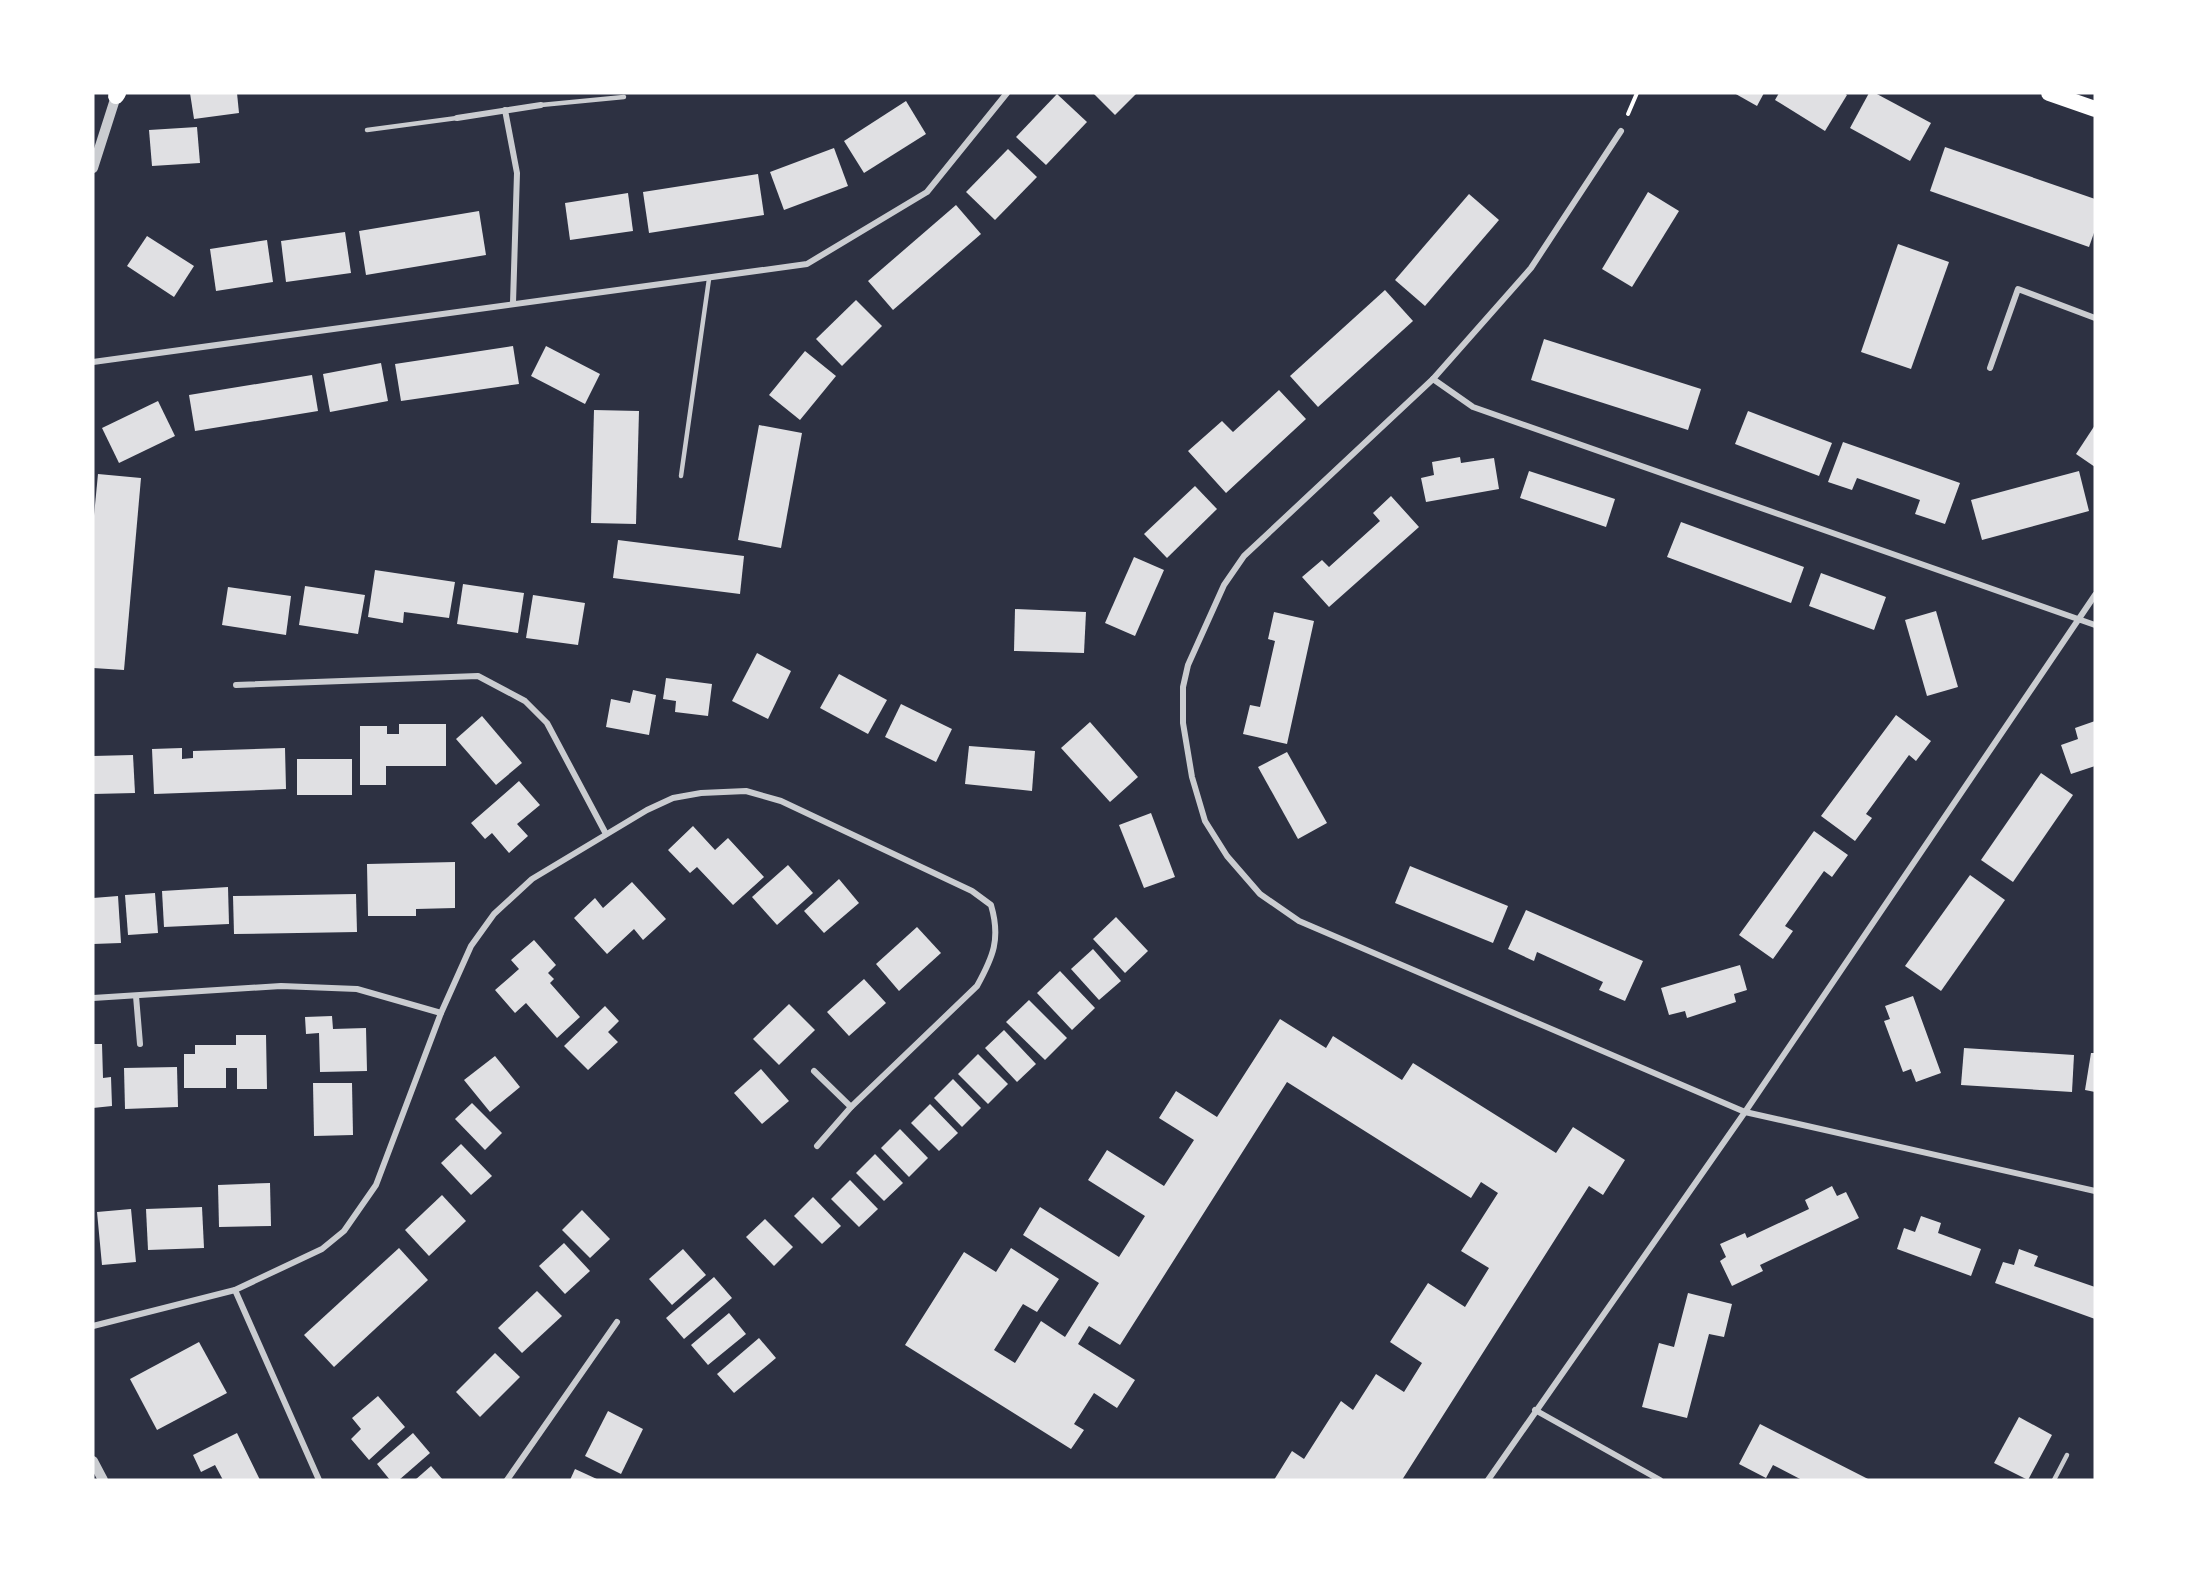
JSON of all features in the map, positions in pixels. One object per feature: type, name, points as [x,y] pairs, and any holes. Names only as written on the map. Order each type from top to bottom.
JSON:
[{"type":"highway","points":[[2049,93],[2095,109]]},
{"type":"street","points":[[93,362],[807,264],[927,192],[1007,93]]},
{"type":"street","points":[[93,168],[117,94]]},
{"type":"street","points":[[457,118],[541,105]]},
{"type":"street","points":[[506,110],[517,173],[513,303]]},
{"type":"street","points":[[1621,131],[1531,268],[1433,379],[1244,555],[1220,594],[1188,664],[1183,687],[1184,723],[1192,777],[1205,821],[1227,856],[1260,894],[1299,921],[1745,1112],[2095,1191]]},
{"type":"street","points":[[1990,368],[2018,289],[2095,318]]},
{"type":"street","points":[[1433,379],[1454,397],[1473,407],[2095,625]]},
{"type":"street","points":[[1488,1480],[1745,1112],[2095,595]]},
{"type":"street","points":[[236,685],[478,676],[525,701],[547,723],[606,834]]},
{"type":"street","points":[[93,1326],[235,1290],[322,1249],[344,1231],[376,1185],[441,1013],[471,946],[494,914],[532,879],[647,810],[673,798],[723,790],[746,790],[782,801],[972,891],[991,905],[997,933],[990,962],[977,986],[851,1107],[817,1146]]},
{"type":"street","points":[[93,998],[281,986],[357,989],[441,1013]]},
{"type":"street","points":[[136,996],[140,1044]]},
{"type":"street","points":[[814,1071],[851,1107]]},
{"type":"street","points":[[235,1290],[320,1480]]},
{"type":"street","points":[[507,1480],[617,1322]]},
{"type":"street","points":[[1535,1410],[1660,1480]]},
{"type":"street","points":[[93,1461],[103,1480]]},
{"type":"lane","points":[[541,105],[624,97]]},
{"type":"lane","points":[[367,130],[457,118]]},
{"type":"lane","points":[[681,476],[709,279]]},
{"type":"lane","points":[[2054,1480],[2067,1455]]},
{"type":"building","points":[[190,93],[237,93],[239,113],[194,119]]},
{"type":"building","points":[[1093,93],[1137,93],[1115,115]]},
{"type":"building","points":[[1734,93],[1764,93],[1757,106]]},
{"type":"building","points":[[1779,93],[1844,93],[1847,95],[1825,131],[1775,100]]},
{"type":"building","points":[[1869,93],[1875,93],[1931,123],[1910,161],[1850,128]]},
{"type":"building","points":[[1057,94],[1087,122],[1046,165],[1016,137]]},
{"type":"building","points":[[906,101],[926,134],[864,173],[844,141]]},
{"type":"building","points":[[197,127],[200,163],[152,166],[149,130]]},
{"type":"building","points":[[1945,147],[2095,199],[2095,230],[2089,247],[1930,191]]},
{"type":"building","points":[[834,148],[848,186],[784,210],[770,172]]},
{"type":"building","points":[[1008,149],[1037,177],[995,220],[966,192]]},
{"type":"building","points":[[758,174],[764,215],[649,233],[643,192]]},
{"type":"building","points":[[1648,192],[1679,211],[1632,287],[1602,269]]},
{"type":"building","points":[[628,193],[633,231],[570,240],[565,203]]},
{"type":"building","points":[[1469,194],[1499,220],[1425,306],[1395,280]]},
{"type":"building","points":[[956,205],[981,234],[893,310],[868,281]]},
{"type":"building","points":[[479,211],[486,255],[366,275],[359,231]]},
{"type":"building","points":[[345,232],[351,273],[286,282],[281,241]]},
{"type":"building","points":[[147,236],[194,266],[174,297],[127,266]]},
{"type":"building","points":[[267,240],[273,282],[216,291],[210,249]]},
{"type":"building","points":[[1898,244],[1949,262],[1911,369],[1861,352]]},
{"type":"building","points":[[1385,290],[1413,321],[1318,407],[1290,376]]},
{"type":"building","points":[[856,300],[882,326],[842,366],[816,339]]},
{"type":"building","points":[[1544,339],[1701,389],[1688,430],[1531,380]]},
{"type":"building","points":[[513,346],[519,384],[401,401],[395,364]]},
{"type":"building","points":[[546,346],[600,374],[585,404],[531,376]]},
{"type":"building","points":[[805,351],[836,376],[800,420],[769,395]]},
{"type":"building","points":[[381,363],[388,401],[330,412],[323,374]]},
{"type":"building","points":[[312,375],[318,411],[195,431],[189,395]]},
{"type":"building","points":[[1279,390],[1306,419],[1226,493],[1188,451],[1222,421],[1233,432]]},
{"type":"building","points":[[158,401],[175,436],[119,463],[102,428]]},
{"type":"building","points":[[594,410],[639,411],[636,524],[591,523]]},
{"type":"building","points":[[1748,411],[1832,443],[1819,476],[1735,444]]},
{"type":"building","points":[[759,425],[802,433],[781,548],[738,540]]},
{"type":"building","points":[[2095,425],[2095,467],[2076,454]]},
{"type":"building","points":[[1843,442],[1960,483],[1945,524],[1915,514],[1920,500],[1857,478],[1852,490],[1828,482]]},
{"type":"building","points":[[1460,457],[1461,463],[1494,458],[1499,489],[1426,502],[1421,478],[1434,475],[1432,462]]},
{"type":"building","points":[[1529,471],[1615,499],[1606,527],[1520,498]]},
{"type":"building","points":[[2079,471],[2089,511],[1982,540],[1971,500]]},
{"type":"building","points":[[98,474],[141,478],[124,670],[93,668],[93,526]]},
{"type":"building","points":[[1195,486],[1217,509],[1167,558],[1144,534]]},
{"type":"building","points":[[1391,496],[1419,527],[1329,607],[1302,577],[1322,560],[1329,567],[1380,521],[1373,513]]},
{"type":"building","points":[[1681,522],[1804,567],[1791,603],[1667,557]]},
{"type":"building","points":[[618,540],[744,556],[740,594],[613,578]]},
{"type":"building","points":[[1134,557],[1164,570],[1135,636],[1105,623]]},
{"type":"building","points":[[375,570],[455,582],[449,618],[404,612],[403,623],[368,617]]},
{"type":"building","points":[[1821,573],[1886,597],[1874,630],[1809,606]]},
{"type":"building","points":[[463,584],[524,593],[518,633],[457,624]]},
{"type":"building","points":[[305,586],[365,595],[358,634],[299,625]]},
{"type":"building","points":[[228,587],[291,596],[286,635],[222,625]]},
{"type":"building","points":[[533,595],[585,603],[578,645],[526,638]]},
{"type":"building","points":[[1015,609],[1086,612],[1084,653],[1014,651]]},
{"type":"building","points":[[1936,611],[1958,687],[1927,696],[1905,620]]},
{"type":"building","points":[[1274,612],[1314,621],[1287,744],[1243,734],[1250,705],[1260,707],[1275,641],[1268,639]]},
{"type":"building","points":[[757,653],[791,671],[768,719],[732,701]]},
{"type":"building","points":[[839,674],[887,700],[868,734],[820,708]]},
{"type":"building","points":[[666,678],[712,684],[708,716],[675,712],[676,701],[663,699]]},
{"type":"building","points":[[633,690],[656,695],[649,735],[606,727],[611,699],[630,703]]},
{"type":"building","points":[[901,704],[952,729],[936,762],[885,737]]},
{"type":"building","points":[[1896,715],[1931,741],[1916,761],[1909,755],[1866,814],[1872,818],[1855,841],[1821,816]]},
{"type":"building","points":[[482,716],[522,763],[496,785],[456,739]]},
{"type":"building","points":[[2095,721],[2095,766],[2071,774],[2061,745],[2078,739],[2075,728]]},
{"type":"building","points":[[1090,722],[1138,777],[1110,802],[1061,748]]},
{"type":"building","points":[[399,724],[446,724],[446,766],[386,766],[386,785],[360,785],[360,726],[387,726],[387,734],[399,734]]},
{"type":"building","points":[[969,746],[1035,751],[1032,791],[965,784]]},
{"type":"building","points":[[182,748],[182,759],[193,758],[193,751],[285,748],[286,789],[154,794],[152,749]]},
{"type":"building","points":[[1287,752],[1327,823],[1298,839],[1258,767]]},
{"type":"building","points":[[133,755],[135,793],[93,794],[93,756]]},
{"type":"building","points":[[297,759],[352,759],[352,795],[297,795]]},
{"type":"building","points":[[2041,773],[2073,795],[2013,882],[1981,860]]},
{"type":"building","points":[[519,781],[540,805],[517,824],[528,836],[509,853],[492,833],[485,839],[471,823]]},
{"type":"building","points":[[1151,813],[1175,877],[1144,888],[1119,825]]},
{"type":"building","points":[[693,826],[715,850],[728,838],[764,877],[733,905],[697,867],[690,873],[668,850]]},
{"type":"building","points":[[1814,831],[1848,855],[1832,877],[1824,871],[1785,926],[1793,931],[1773,959],[1739,935]]},
{"type":"building","points":[[455,862],[455,908],[416,909],[416,916],[368,916],[367,864]]},
{"type":"building","points":[[788,865],[813,893],[777,925],[752,897]]},
{"type":"building","points":[[1410,866],[1508,906],[1493,943],[1395,903]]},
{"type":"building","points":[[1970,875],[2005,900],[1941,991],[1905,966]]},
{"type":"building","points":[[839,879],[859,903],[824,933],[804,911]]},
{"type":"building","points":[[632,882],[666,919],[643,940],[634,929],[607,954],[574,918],[595,898],[603,908]]},
{"type":"building","points":[[228,887],[229,924],[164,927],[162,891]]},
{"type":"building","points":[[155,893],[158,933],[128,935],[125,895]]},
{"type":"building","points":[[356,894],[357,932],[234,934],[233,896]]},
{"type":"building","points":[[118,896],[121,943],[93,944],[93,898]]},
{"type":"building","points":[[1526,910],[1643,961],[1625,1001],[1599,990],[1603,982],[1537,952],[1534,961],[1508,949]]},
{"type":"building","points":[[1116,917],[1148,951],[1125,973],[1093,939]]},
{"type":"building","points":[[917,927],[941,953],[899,991],[876,964]]},
{"type":"building","points":[[534,940],[556,965],[548,973],[554,979],[550,983],[580,1017],[557,1038],[526,1003],[515,1013],[495,990],[519,969],[511,960]]},
{"type":"building","points":[[1093,949],[1121,981],[1099,1000],[1071,969]]},
{"type":"building","points":[[1740,965],[1747,990],[1734,994],[1736,1002],[1687,1018],[1685,1011],[1669,1015],[1661,988]]},
{"type":"building","points":[[1060,971],[1095,1008],[1072,1030],[1037,993]]},
{"type":"building","points":[[864,979],[886,1003],[849,1036],[827,1012]]},
{"type":"building","points":[[1913,996],[1941,1073],[1916,1082],[1911,1069],[1903,1072],[1884,1021],[1890,1019],[1885,1006]]},
{"type":"building","points":[[1029,1000],[1067,1038],[1045,1060],[1006,1022]]},
{"type":"building","points":[[789,1004],[815,1030],[779,1065],[753,1039]]},
{"type":"building","points":[[605,1006],[619,1021],[608,1032],[618,1042],[588,1070],[564,1046]]},
{"type":"building","points":[[332,1016],[333,1029],[366,1028],[367,1071],[320,1072],[319,1033],[306,1034],[305,1017]]},
{"type":"building","points":[[1280,1019],[1326,1048],[1333,1036],[1402,1080],[1413,1063],[1556,1153],[1573,1127],[1625,1160],[1603,1195],[1589,1186],[1402,1480],[1274,1480],[1292,1451],[1304,1459],[1341,1401],[1353,1410],[1376,1374],[1404,1392],[1422,1363],[1390,1342],[1428,1283],[1465,1307],[1489,1268],[1461,1251],[1498,1193],[1481,1182],[1471,1198],[1287,1082],[1120,1345],[1089,1326],[1078,1344],[1135,1380],[1117,1408],[1094,1393],[1074,1424],[1084,1430],[1071,1449],[905,1345],[964,1252],[996,1272],[1011,1248],[1059,1279],[1037,1312],[1023,1304],[994,1350],[1015,1363],[1041,1321],[1065,1337],[1099,1283],[1023,1235],[1040,1207],[1119,1257],[1145,1216],[1088,1180],[1107,1150],[1164,1186],[1194,1140],[1159,1118],[1176,1091],[1217,1117]]},
{"type":"building","points":[[1004,1030],[1036,1064],[1017,1082],[985,1048]]},
{"type":"building","points":[[236,1035],[266,1035],[267,1089],[237,1089],[237,1068],[226,1068],[226,1088],[184,1088],[184,1054],[195,1054],[195,1045],[236,1045]]},
{"type":"building","points":[[93,1044],[102,1044],[103,1078],[111,1077],[112,1106],[93,1108]]},
{"type":"building","points":[[1964,1048],[2074,1055],[2072,1092],[1961,1085]]},
{"type":"building","points":[[2091,1053],[2095,1053],[2095,1092],[2085,1090]]},
{"type":"building","points":[[978,1054],[1008,1084],[988,1104],[958,1074]]},
{"type":"building","points":[[495,1056],[520,1087],[490,1112],[464,1080]]},
{"type":"building","points":[[177,1067],[178,1107],[125,1109],[124,1068]]},
{"type":"building","points":[[761,1069],[789,1101],[762,1124],[734,1093]]},
{"type":"building","points":[[953,1079],[981,1108],[962,1127],[934,1098]]},
{"type":"building","points":[[313,1083],[352,1083],[353,1135],[314,1136]]},
{"type":"building","points":[[472,1103],[502,1133],[485,1150],[455,1119]]},
{"type":"building","points":[[930,1104],[958,1133],[939,1151],[911,1123]]},
{"type":"building","points":[[900,1129],[928,1158],[909,1177],[881,1148]]},
{"type":"building","points":[[461,1144],[492,1176],[471,1195],[441,1163]]},
{"type":"building","points":[[875,1154],[903,1183],[884,1201],[856,1173]]},
{"type":"building","points":[[850,1180],[878,1209],[859,1227],[831,1199]]},
{"type":"building","points":[[270,1183],[271,1226],[219,1227],[218,1185]]},
{"type":"building","points":[[1832,1186],[1837,1196],[1846,1192],[1859,1218],[1760,1265],[1763,1271],[1732,1286],[1720,1261],[1726,1257],[1720,1244],[1745,1233],[1747,1238],[1809,1209],[1805,1200]]},
{"type":"building","points":[[442,1195],[466,1221],[429,1256],[405,1230]]},
{"type":"building","points":[[813,1197],[841,1226],[822,1244],[794,1216]]},
{"type":"building","points":[[202,1207],[204,1248],[148,1250],[146,1209]]},
{"type":"building","points":[[131,1209],[136,1262],[102,1265],[97,1212]]},
{"type":"building","points":[[582,1210],[610,1239],[590,1258],[562,1230]]},
{"type":"building","points":[[1921,1216],[1941,1223],[1938,1233],[1981,1249],[1971,1276],[1897,1249],[1904,1228],[1915,1232]]},
{"type":"building","points":[[765,1219],[793,1247],[774,1266],[746,1237]]},
{"type":"building","points":[[564,1243],[590,1271],[565,1294],[539,1266]]},
{"type":"building","points":[[399,1248],[428,1280],[334,1367],[304,1335]]},
{"type":"building","points":[[683,1249],[706,1275],[672,1305],[649,1279]]},
{"type":"building","points":[[2019,1249],[2038,1256],[2034,1266],[2095,1287],[2095,1319],[1995,1283],[2003,1262],[2014,1265]]},
{"type":"building","points":[[714,1277],[732,1298],[684,1339],[666,1318]]},
{"type":"building","points":[[537,1291],[562,1316],[522,1353],[498,1328]]},
{"type":"building","points":[[1688,1293],[1732,1304],[1724,1337],[1709,1334],[1687,1418],[1642,1407],[1659,1343],[1674,1347]]},
{"type":"building","points":[[729,1313],[746,1334],[708,1365],[691,1345]]},
{"type":"building","points":[[759,1338],[776,1358],[734,1393],[717,1374]]},
{"type":"building","points":[[199,1342],[227,1393],[157,1430],[130,1379]]},
{"type":"building","points":[[495,1353],[520,1377],[480,1417],[456,1392]]},
{"type":"building","points":[[378,1396],[405,1427],[369,1460],[351,1439],[361,1429],[352,1418]]},
{"type":"building","points":[[608,1411],[643,1429],[621,1474],[585,1456]]},
{"type":"building","points":[[2019,1417],[2052,1435],[2028,1480],[1994,1463]]},
{"type":"building","points":[[1760,1424],[1870,1480],[1802,1480],[1773,1465],[1766,1478],[1739,1464]]},
{"type":"building","points":[[237,1433],[260,1480],[223,1480],[215,1465],[201,1472],[193,1455]]},
{"type":"building","points":[[413,1433],[430,1453],[399,1480],[390,1480],[377,1464]]},
{"type":"building","points":[[431,1466],[443,1480],[415,1480]]},
{"type":"building","points":[[575,1469],[599,1480],[570,1480]]}]
